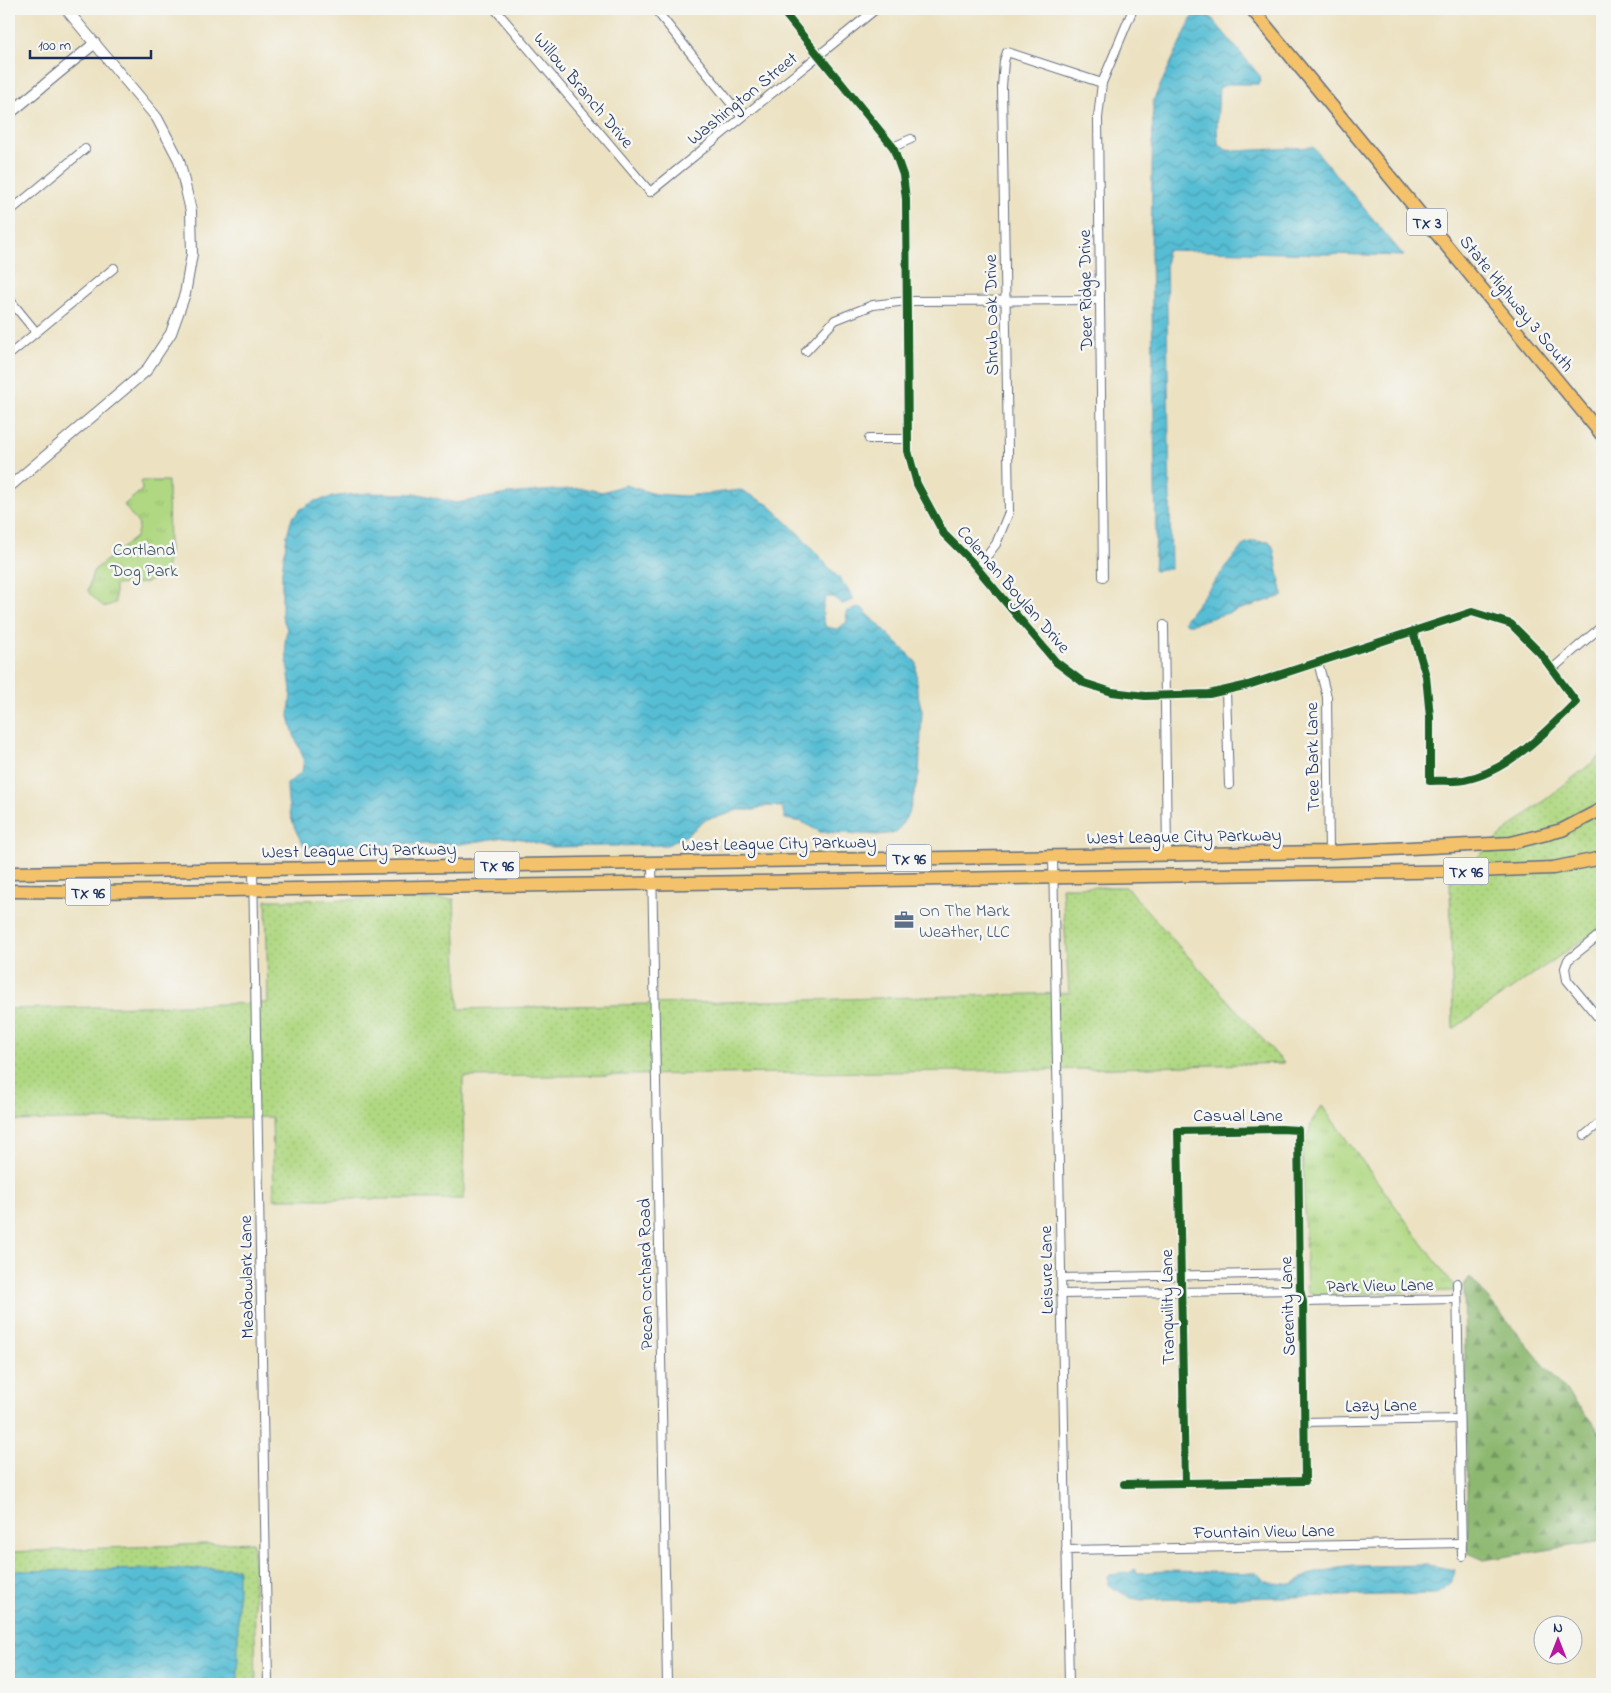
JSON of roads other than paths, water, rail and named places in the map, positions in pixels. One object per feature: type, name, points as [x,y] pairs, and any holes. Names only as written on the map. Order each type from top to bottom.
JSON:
[{"type":"main road","name":"State Highway 3 South","points":[[1252,9],[1602,435]]},
{"type":"main road","name":"West League City Parkway","points":[[9,873],[1329,852],[1511,843],[1562,830],[1602,809]]},
{"type":"main road","points":[[1329,852],[1330,873]]},
{"type":"main road","name":"TX 96","points":[[9,891],[95,892],[1330,873],[1553,868],[1602,858]]},
{"type":"street","points":[[9,487],[146,371],[171,333],[185,294],[192,254],[191,211],[179,160],[157,118],[66,9]]},
{"type":"street","name":"Willow Branch Drive","points":[[495,9],[650,192]]},
{"type":"street","points":[[655,9],[742,117]]},
{"type":"street","name":"Coleman Boylan Drive","points":[[781,9],[893,147],[903,175],[906,200],[908,451],[917,484],[944,534],[977,569],[1056,662],[1084,683],[1112,692],[1145,696],[1208,694],[1248,685],[1413,631],[1472,612],[1511,624],[1540,653],[1576,702],[1498,769],[1464,780],[1430,781],[1430,717],[1426,676],[1413,631]]},
{"type":"street","name":"Washington Street","points":[[650,192],[876,9]]},
{"type":"street","name":"Deer Ridge Drive","points":[[1103,577],[1098,118],[1102,83],[1133,9]]},
{"type":"street","points":[[9,114],[95,43]]},
{"type":"street","name":"Shrub Oak Drive","points":[[977,569],[996,544],[1009,512],[1002,87],[1004,61],[1007,52],[1102,83]]},
{"type":"street","points":[[893,147],[911,140]]},
{"type":"street","points":[[9,212],[85,149]]},
{"type":"street","points":[[9,355],[114,268]]},
{"type":"street","points":[[9,299],[36,332]]},
{"type":"street","points":[[806,351],[835,320],[873,305],[907,301],[1100,300]]},
{"type":"street","points":[[869,439],[908,439]]},
{"type":"street","points":[[1164,625],[1166,854]]},
{"type":"street","points":[[1552,669],[1602,626]]},
{"type":"street","name":"Tree Bark Lane","points":[[1318,662],[1327,696],[1329,852]]},
{"type":"street","points":[[1226,690],[1229,785]]},
{"type":"street","name":"Leisure Lane","points":[[1053,856],[1069,1684]]},
{"type":"street","name":"Pecan Orchard Road","points":[[652,863],[667,1684]]},
{"type":"street","name":"Meadowlark Lane","points":[[253,869],[255,889],[268,1684]]},
{"type":"street","points":[[1602,933],[1568,960],[1565,968],[1567,980],[1602,1022]]},
{"type":"street","points":[[1585,1135],[1602,1121]]},
{"type":"street","name":"Casual Lane","points":[[1178,1131],[1298,1130]]},
{"type":"street","name":"Serenity Lane","points":[[1185,1483],[1305,1481],[1303,1302],[1300,1290],[1298,1130]]},
{"type":"street","name":"Tranquility Lane","points":[[1178,1131],[1185,1483]]},
{"type":"street","points":[[1061,1278],[1300,1273]]},
{"type":"street","points":[[1456,1283],[1462,1556]]},
{"type":"street","points":[[1061,1294],[1300,1290]]},
{"type":"street","name":"Park View Lane","points":[[1303,1302],[1457,1299]]},
{"type":"street","name":"Lazy Lane","points":[[1304,1422],[1459,1419]]},
{"type":"street","points":[[1124,1484],[1185,1483]]},
{"type":"street","name":"Fountain View Lane","points":[[1066,1550],[1462,1543]]},
{"type":"water","points":[[1196,9],[1204,9],[1260,76],[1261,82],[1258,84],[1228,84],[1219,88],[1218,143],[1226,150],[1235,151],[1313,147],[1404,256],[1166,250],[1171,569],[1154,571],[1156,535],[1151,252],[1153,101]]},
{"type":"water","points":[[625,485],[655,494],[685,496],[741,490],[769,505],[798,533],[845,585],[854,600],[842,604],[833,597],[826,597],[823,619],[826,627],[837,629],[847,622],[846,612],[861,607],[916,662],[917,691],[922,711],[919,775],[909,813],[896,833],[878,835],[820,832],[802,822],[785,819],[782,807],[766,806],[755,810],[737,810],[707,819],[687,835],[667,845],[551,847],[522,839],[504,837],[461,844],[327,845],[306,848],[294,826],[289,810],[287,793],[287,784],[302,772],[304,759],[289,717],[291,690],[285,643],[287,629],[282,616],[282,571],[287,535],[292,518],[301,509],[315,501],[338,496],[369,493],[419,494],[456,503],[507,494],[542,491],[583,488],[602,492]]},
{"type":"water","points":[[1253,541],[1270,542],[1273,547],[1283,596],[1192,624],[1186,624],[1184,621],[1186,618],[1244,544]]},
{"type":"water","points":[[1428,1565],[1455,1570],[1453,1578],[1448,1585],[1435,1594],[1142,1600],[1131,1598],[1108,1585],[1110,1575],[1129,1573],[1135,1569],[1138,1573],[1166,1571],[1255,1573],[1270,1583],[1292,1584],[1308,1575],[1353,1566]]},
{"type":"water","points":[[238,1568],[238,1684],[9,1684],[9,1571]]},
{"type":"place","name":"On The Mark Weather, LLC","points":[[904,920]]},
{"type":"park label","name":"Cortland Dog Park","points":[[144,559]]}]
